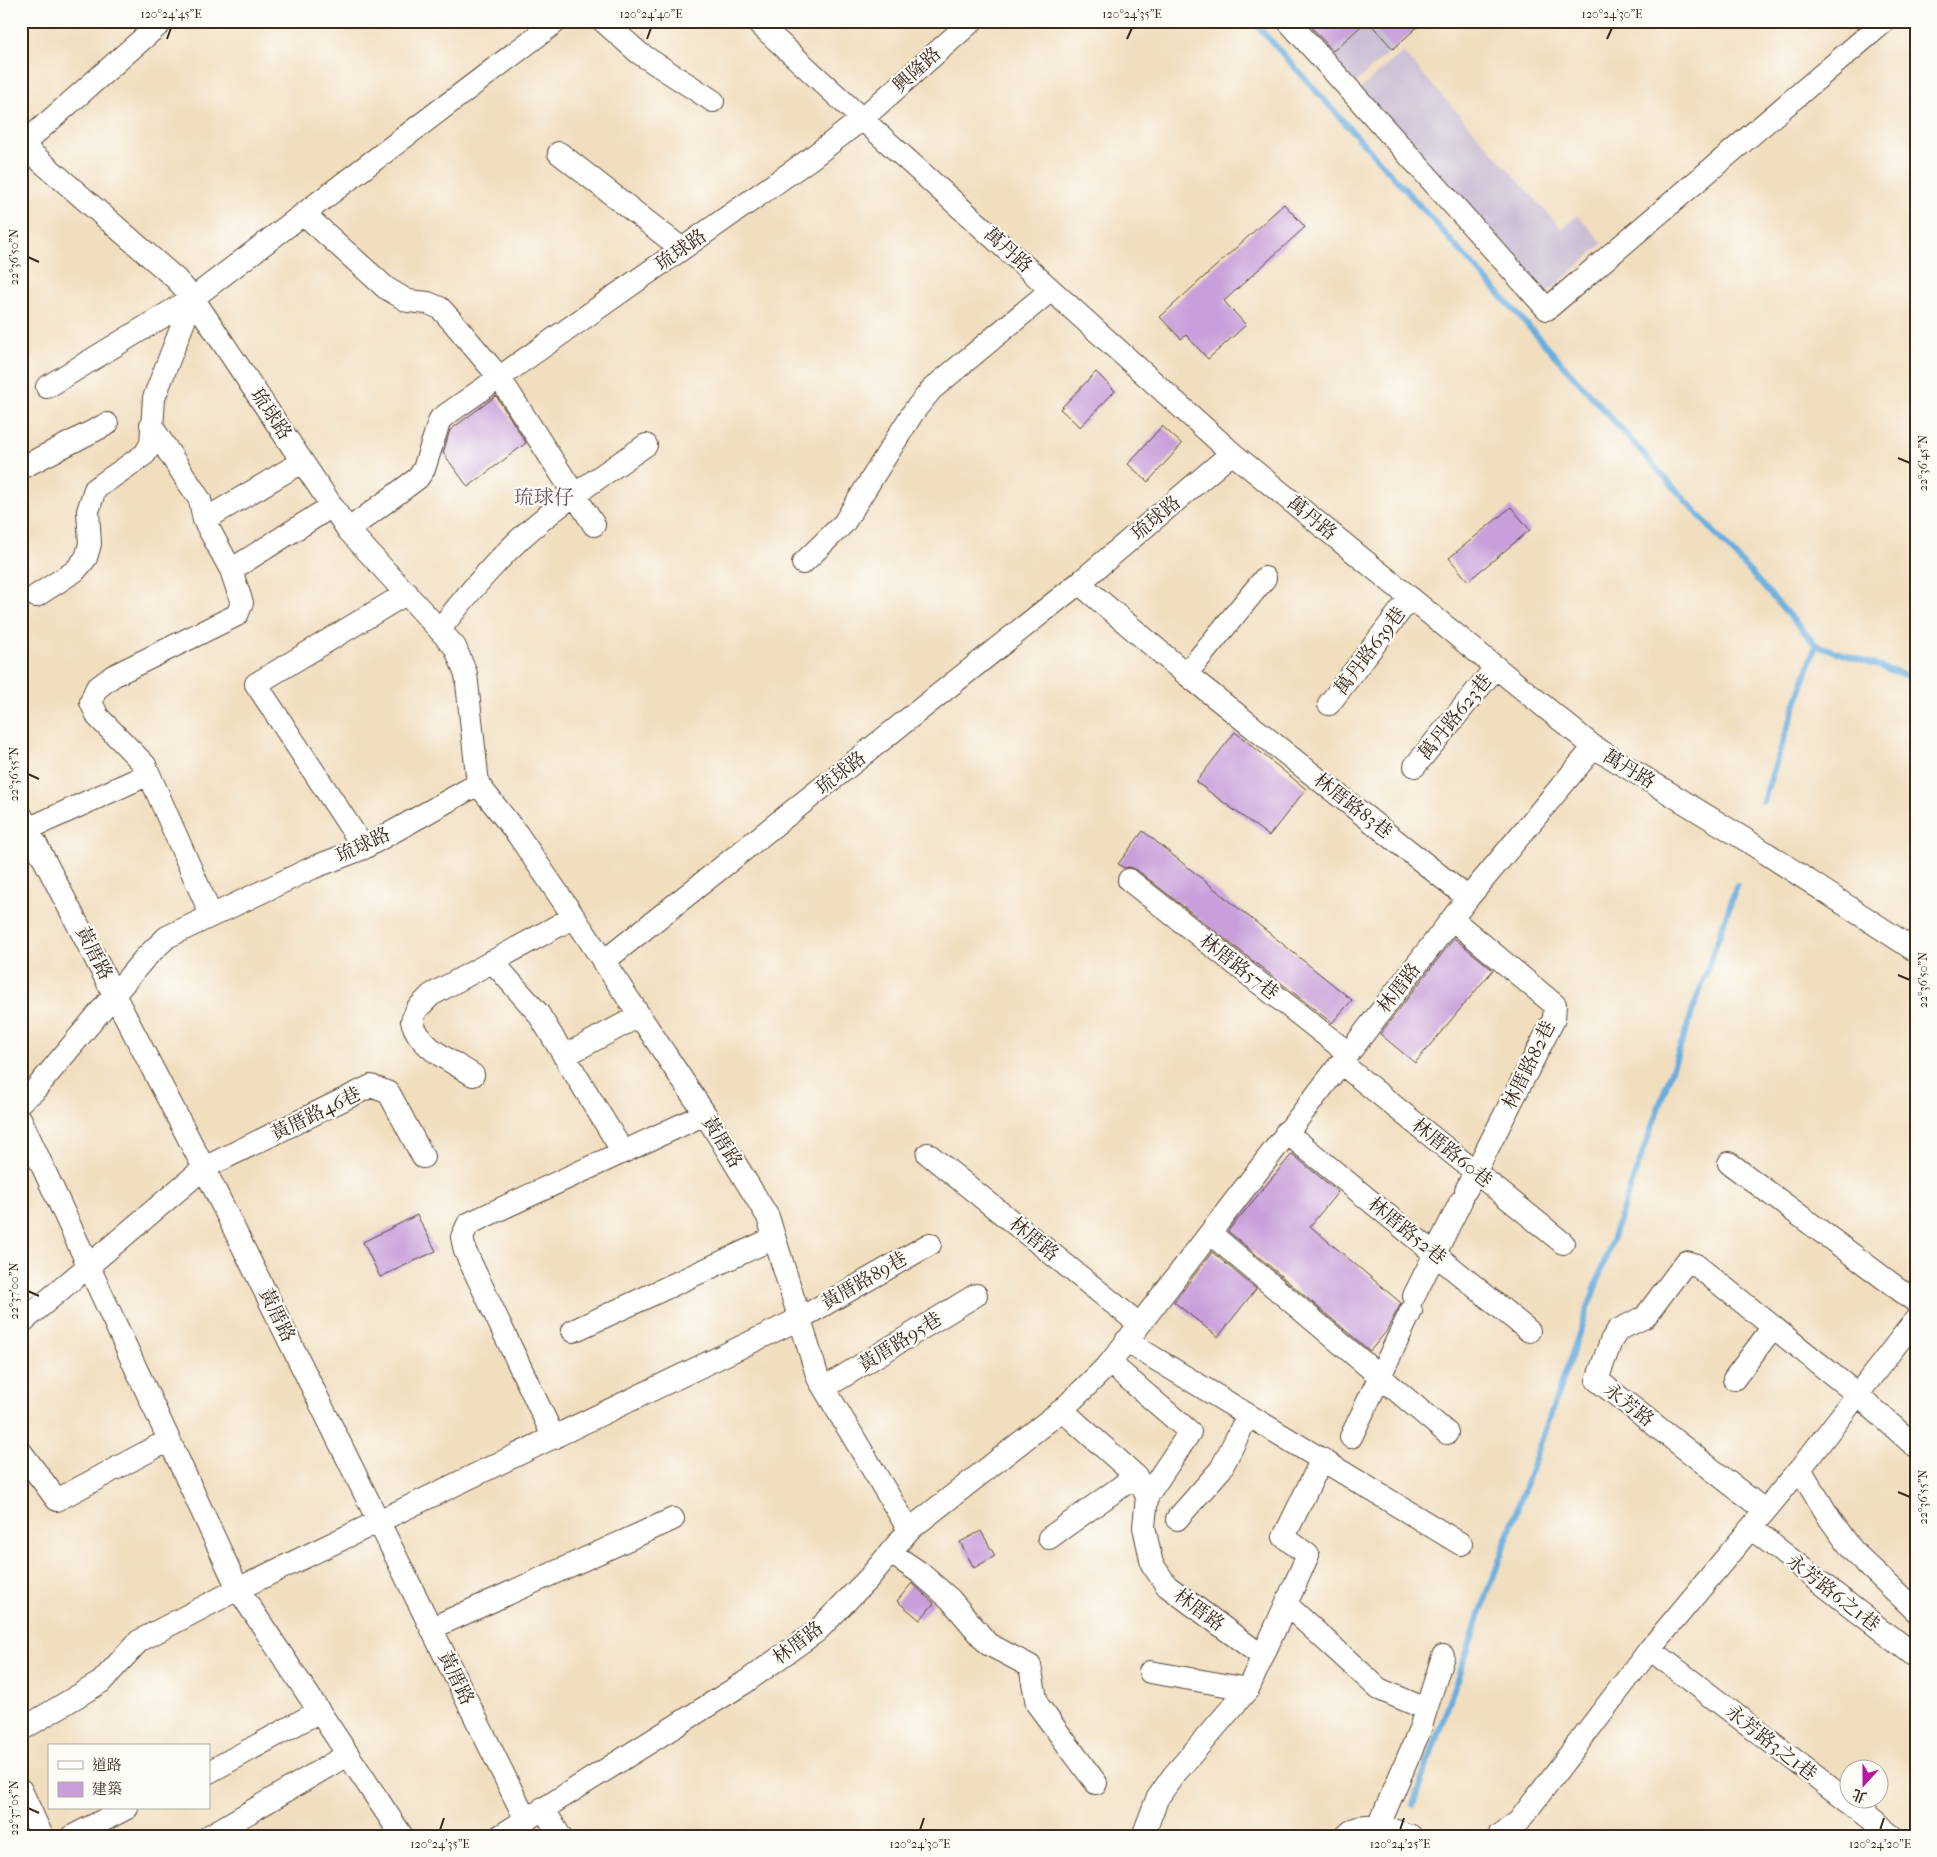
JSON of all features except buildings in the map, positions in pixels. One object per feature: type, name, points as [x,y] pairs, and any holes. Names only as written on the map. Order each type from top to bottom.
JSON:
[{"type":"street","name":"琉球路","points":[[25,1092],[115,994],[144,959],[167,937],[312,868],[364,848],[478,784],[466,674],[455,647],[348,530],[193,298],[176,279],[22,145],[162,21]]},
{"type":"street","points":[[47,387],[193,298],[557,21]]},
{"type":"street","points":[[603,21],[639,53],[713,101]]},
{"type":"street","name":"萬丹路","points":[[756,21],[862,120],[1232,453],[1594,747],[1746,840],[1916,951]]},
{"type":"street","name":"興隆路","points":[[862,120],[972,21]]},
{"type":"street","points":[[1288,21],[1547,309],[1885,21]]},
{"type":"street","name":"琉球路","points":[[348,530],[418,478],[424,469],[440,419],[810,159],[862,120]]},
{"type":"street","points":[[559,153],[682,249]]},
{"type":"street","points":[[304,214],[386,288],[408,301],[428,303],[440,308],[499,378],[594,525]]},
{"type":"street","points":[[803,563],[849,516],[914,411],[932,389],[1052,290]]},
{"type":"street","points":[[36,596],[75,571],[86,558],[90,544],[88,511],[95,490],[145,454],[151,444],[154,398],[193,298]]},
{"type":"street","points":[[21,468],[107,424]]},
{"type":"street","points":[[151,425],[200,500],[204,520],[231,570],[242,603],[237,615],[114,676],[96,689],[91,702],[98,717],[145,765],[211,915]]},
{"type":"street","points":[[440,629],[476,583],[521,538],[575,494],[646,445]]},
{"type":"street","name":"琉球路","points":[[603,962],[1079,584],[1232,453]]},
{"type":"street","points":[[204,520],[302,462]]},
{"type":"street","points":[[231,570],[332,506]]},
{"type":"street","points":[[1079,584],[1186,674],[1265,578]]},
{"type":"street","points":[[364,848],[256,684],[407,593]]},
{"type":"street","name":"萬丹路639巷","points":[[1329,704],[1410,598]]},
{"type":"street","name":"萬丹路623巷","points":[[1414,766],[1496,667]]},
{"type":"street","name":"林厝路83巷","points":[[1186,674],[1468,898]]},
{"type":"street","name":"林厝路","points":[[500,1836],[744,1683],[817,1632],[891,1553],[909,1530],[1062,1410],[1110,1363],[1468,898],[1594,747]]},
{"type":"street","points":[[26,821],[149,774]]},
{"type":"street","name":"黃厝路","points":[[478,784],[518,835],[574,917],[705,1114],[768,1217],[818,1378],[909,1530]]},
{"type":"street","name":"黃厝路","points":[[26,821],[204,1168],[432,1628],[534,1813],[560,1836]]},
{"type":"street","name":"林厝路57巷","points":[[1129,880],[1345,1058]]},
{"type":"street","points":[[473,1075],[424,1044],[415,1032],[412,1021],[417,1010],[431,996],[574,917]]},
{"type":"street","name":"林厝路82巷","points":[[1452,919],[1555,1005],[1554,1019],[1468,1188]]},
{"type":"street","points":[[492,961],[538,1013],[623,1152]]},
{"type":"street","points":[[564,1056],[639,1016]]},
{"type":"street","name":"林厝路60巷","points":[[1345,1058],[1468,1188],[1563,1243]]},
{"type":"street","name":"黃厝路46巷","points":[[21,1323],[204,1168],[371,1086],[389,1093],[423,1157]]},
{"type":"street","points":[[554,1438],[465,1250],[462,1237],[468,1224],[705,1114]]},
{"type":"street","points":[[21,1120],[238,1590],[402,1836]]},
{"type":"street","name":"林厝路52巷","points":[[1286,1132],[1529,1331]]},
{"type":"street","name":"林厝路","points":[[928,1154],[1133,1333],[1248,1415],[1461,1544]]},
{"type":"street","points":[[1729,1163],[1916,1302]]},
{"type":"street","points":[[1351,1437],[1435,1254],[1468,1188]]},
{"type":"street","points":[[1210,1233],[1447,1433]]},
{"type":"street","points":[[572,1331],[774,1238]]},
{"type":"street","name":"黃厝路89巷","points":[[21,1730],[101,1682],[139,1641],[238,1590],[799,1319],[930,1244]]},
{"type":"street","name":"永芳路","points":[[1764,1510],[1597,1380],[1611,1341],[1618,1330],[1644,1317],[1686,1262],[1696,1265],[1858,1395],[1916,1447]]},
{"type":"street","name":"黃厝路95巷","points":[[824,1388],[976,1295]]},
{"type":"street","points":[[1499,1836],[1519,1821],[1650,1649],[1800,1469],[1916,1319]]},
{"type":"street","points":[[1734,1379],[1773,1327]]},
{"type":"street","points":[[1062,1410],[1136,1476],[1147,1496],[1190,1432],[1110,1363]]},
{"type":"street","points":[[1177,1519],[1221,1470],[1248,1415]]},
{"type":"street","points":[[21,1452],[57,1500],[169,1440]]},
{"type":"street","points":[[1143,1836],[1158,1799],[1173,1776],[1248,1689],[1308,1555],[1284,1537],[1322,1460]]},
{"type":"street","points":[[1800,1469],[1830,1519],[1853,1551],[1916,1611]]},
{"type":"street","points":[[1049,1538],[1136,1476]]},
{"type":"street","name":"林厝路","points":[[1147,1496],[1144,1527],[1152,1564],[1167,1586],[1262,1656]]},
{"type":"street","points":[[432,1628],[673,1519]]},
{"type":"street","name":"永芳路6之1巷","points":[[1751,1528],[1916,1657]]},
{"type":"street","points":[[891,1553],[919,1572],[950,1599],[988,1644],[1030,1666],[1037,1704],[1096,1783]]},
{"type":"street","points":[[1287,1605],[1380,1689],[1426,1709]]},
{"type":"street","name":"永芳路3之1巷","points":[[1650,1649],[1893,1836]]},
{"type":"street","points":[[1378,1825],[1396,1789],[1426,1709],[1443,1656]]},
{"type":"street","points":[[1150,1672],[1248,1689]]},
{"type":"street","points":[[210,1771],[318,1712]]},
{"type":"street","points":[[209,1836],[347,1755]]},
{"type":"street","points":[[22,1794],[42,1836]]},
{"type":"street","points":[[73,1836],[123,1810]]},
{"type":"street","points":[[1346,1836],[1360,1825],[1378,1825],[1411,1836]]},
{"type":"shaded area","points":[[1295,21],[1422,21],[1352,86]]},
{"type":"shaded area","points":[[1403,52],[1562,229],[1577,215],[1603,243],[1537,302],[1353,95]]},
{"type":"waterway","points":[[1253,21],[1816,645],[1916,679]]},
{"type":"waterway","points":[[1763,801],[1816,645]]},
{"type":"waterway","points":[[1413,1805],[1737,885]]},
{"type":"district","name":"琉球仔","points":[[544,497]]}]
